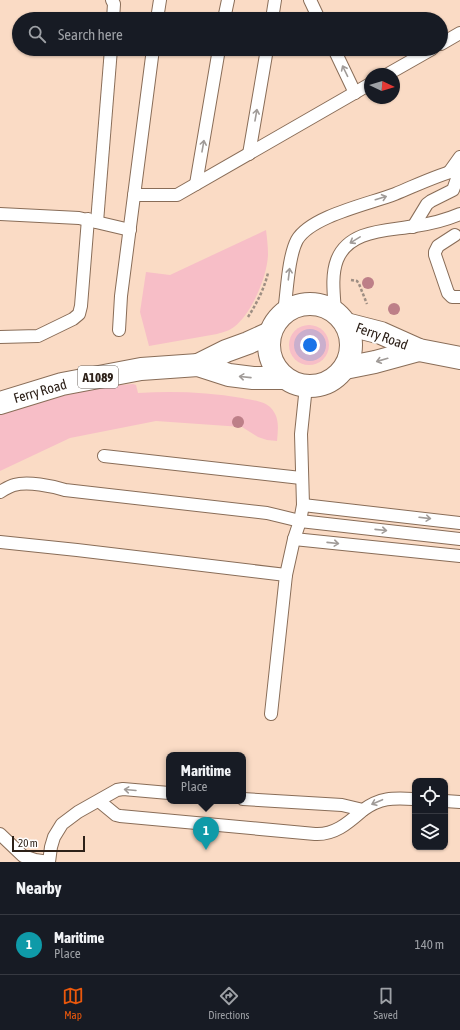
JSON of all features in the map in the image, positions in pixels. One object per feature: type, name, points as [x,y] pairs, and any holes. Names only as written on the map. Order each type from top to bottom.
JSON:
[{"type":"highway","points":[[310,303],[323,306],[340,318],[350,334],[351,346],[350,357],[345,368],[338,376],[328,383],[317,386],[295,384],[284,378],[270,358],[268,345],[270,333],[276,321],[284,312],[296,306],[310,303]]},
{"type":"highway","name":"Ferry Road","points":[[340,318],[381,333],[419,350],[460,358]]},
{"type":"highway","name":"Ferry Road","points":[[198,365],[226,350],[248,343],[270,333]]},
{"type":"highway","name":"Ferry Road","points":[[345,368],[375,362],[419,350]]},
{"type":"highway","name":"Ferry Road","points":[[0,402],[62,384],[141,369],[198,365],[229,375],[253,378],[284,378]]},
{"type":"lane","points":[[112,0],[114,4],[113,12]]},
{"type":"lane","points":[[158,12],[160,0]]},
{"type":"lane","points":[[225,12],[228,0]]},
{"type":"lane","points":[[273,12],[275,0]]},
{"type":"lane","points":[[310,0],[316,12]]},
{"type":"lane","points":[[448,40],[460,33]]},
{"type":"lane","points":[[0,337],[38,336],[78,316],[81,306],[92,220],[110,56]]},
{"type":"lane","points":[[119,330],[121,296],[152,56]]},
{"type":"lane","points":[[196,184],[218,56]]},
{"type":"lane","points":[[249,154],[266,56]]},
{"type":"lane","points":[[337,56],[355,93]]},
{"type":"lane","points":[[399,68],[420,56]]},
{"type":"lane","points":[[134,195],[177,195],[364,88]]},
{"type":"lane","points":[[413,227],[431,200],[457,188],[457,170],[460,158]]},
{"type":"lane","points":[[284,312],[290,266],[297,241],[309,228],[352,207],[390,196],[457,170]]},
{"type":"lane","points":[[0,214],[70,217],[92,220],[130,230]]},
{"type":"lane","points":[[340,318],[334,294],[334,277],[339,256],[346,246],[352,241],[373,233],[413,227],[456,215],[458,236],[437,247],[435,255],[448,293],[452,297],[460,297]]},
{"type":"lane","points":[[271,714],[286,575],[303,505],[301,478],[301,434],[306,386]]},
{"type":"lane","points":[[104,456],[301,478]]},
{"type":"lane","points":[[0,492],[18,484],[44,486],[65,490],[267,513],[300,521],[460,539]]},
{"type":"lane","points":[[303,505],[460,522]]},
{"type":"lane","points":[[294,538],[460,556]]},
{"type":"lane","points":[[0,542],[286,575]]},
{"type":"lane","points":[[0,834],[23,856],[34,860],[49,862],[52,841],[60,826],[69,818],[117,790],[121,789],[166,793]]},
{"type":"lane","points":[[246,799],[342,805],[363,810]]},
{"type":"lane","points":[[99,801],[116,815],[120,816],[326,834],[337,830],[374,803],[386,799],[412,799]]},
{"type":"lane","points":[[448,801],[460,802]]},
{"type":"path","points":[[243,323],[257,302],[264,287],[271,263],[273,262],[290,266]]},
{"type":"path","points":[[334,277],[353,281]]},
{"type":"shaded area","points":[[0,0],[460,0],[460,862],[0,862]]},
{"type":"shaded area","points":[[266,230],[268,255],[265,274],[262,284],[252,304],[241,321],[230,330],[217,334],[149,346],[140,312],[146,272],[170,275]]},
{"type":"shaded area","points":[[313,325],[320,328],[326,334],[329,345],[328,353],[320,362],[313,365],[305,365],[298,362],[290,353],[289,341],[292,334],[301,326]]},
{"type":"shaded area","points":[[136,385],[138,393],[203,393],[262,402],[271,408],[276,416],[278,424],[277,441],[258,437],[242,427],[156,421],[70,438],[0,471],[0,415],[62,396],[108,386]]},
{"type":"place","name":"Maritime","points":[[206,850]]}]
